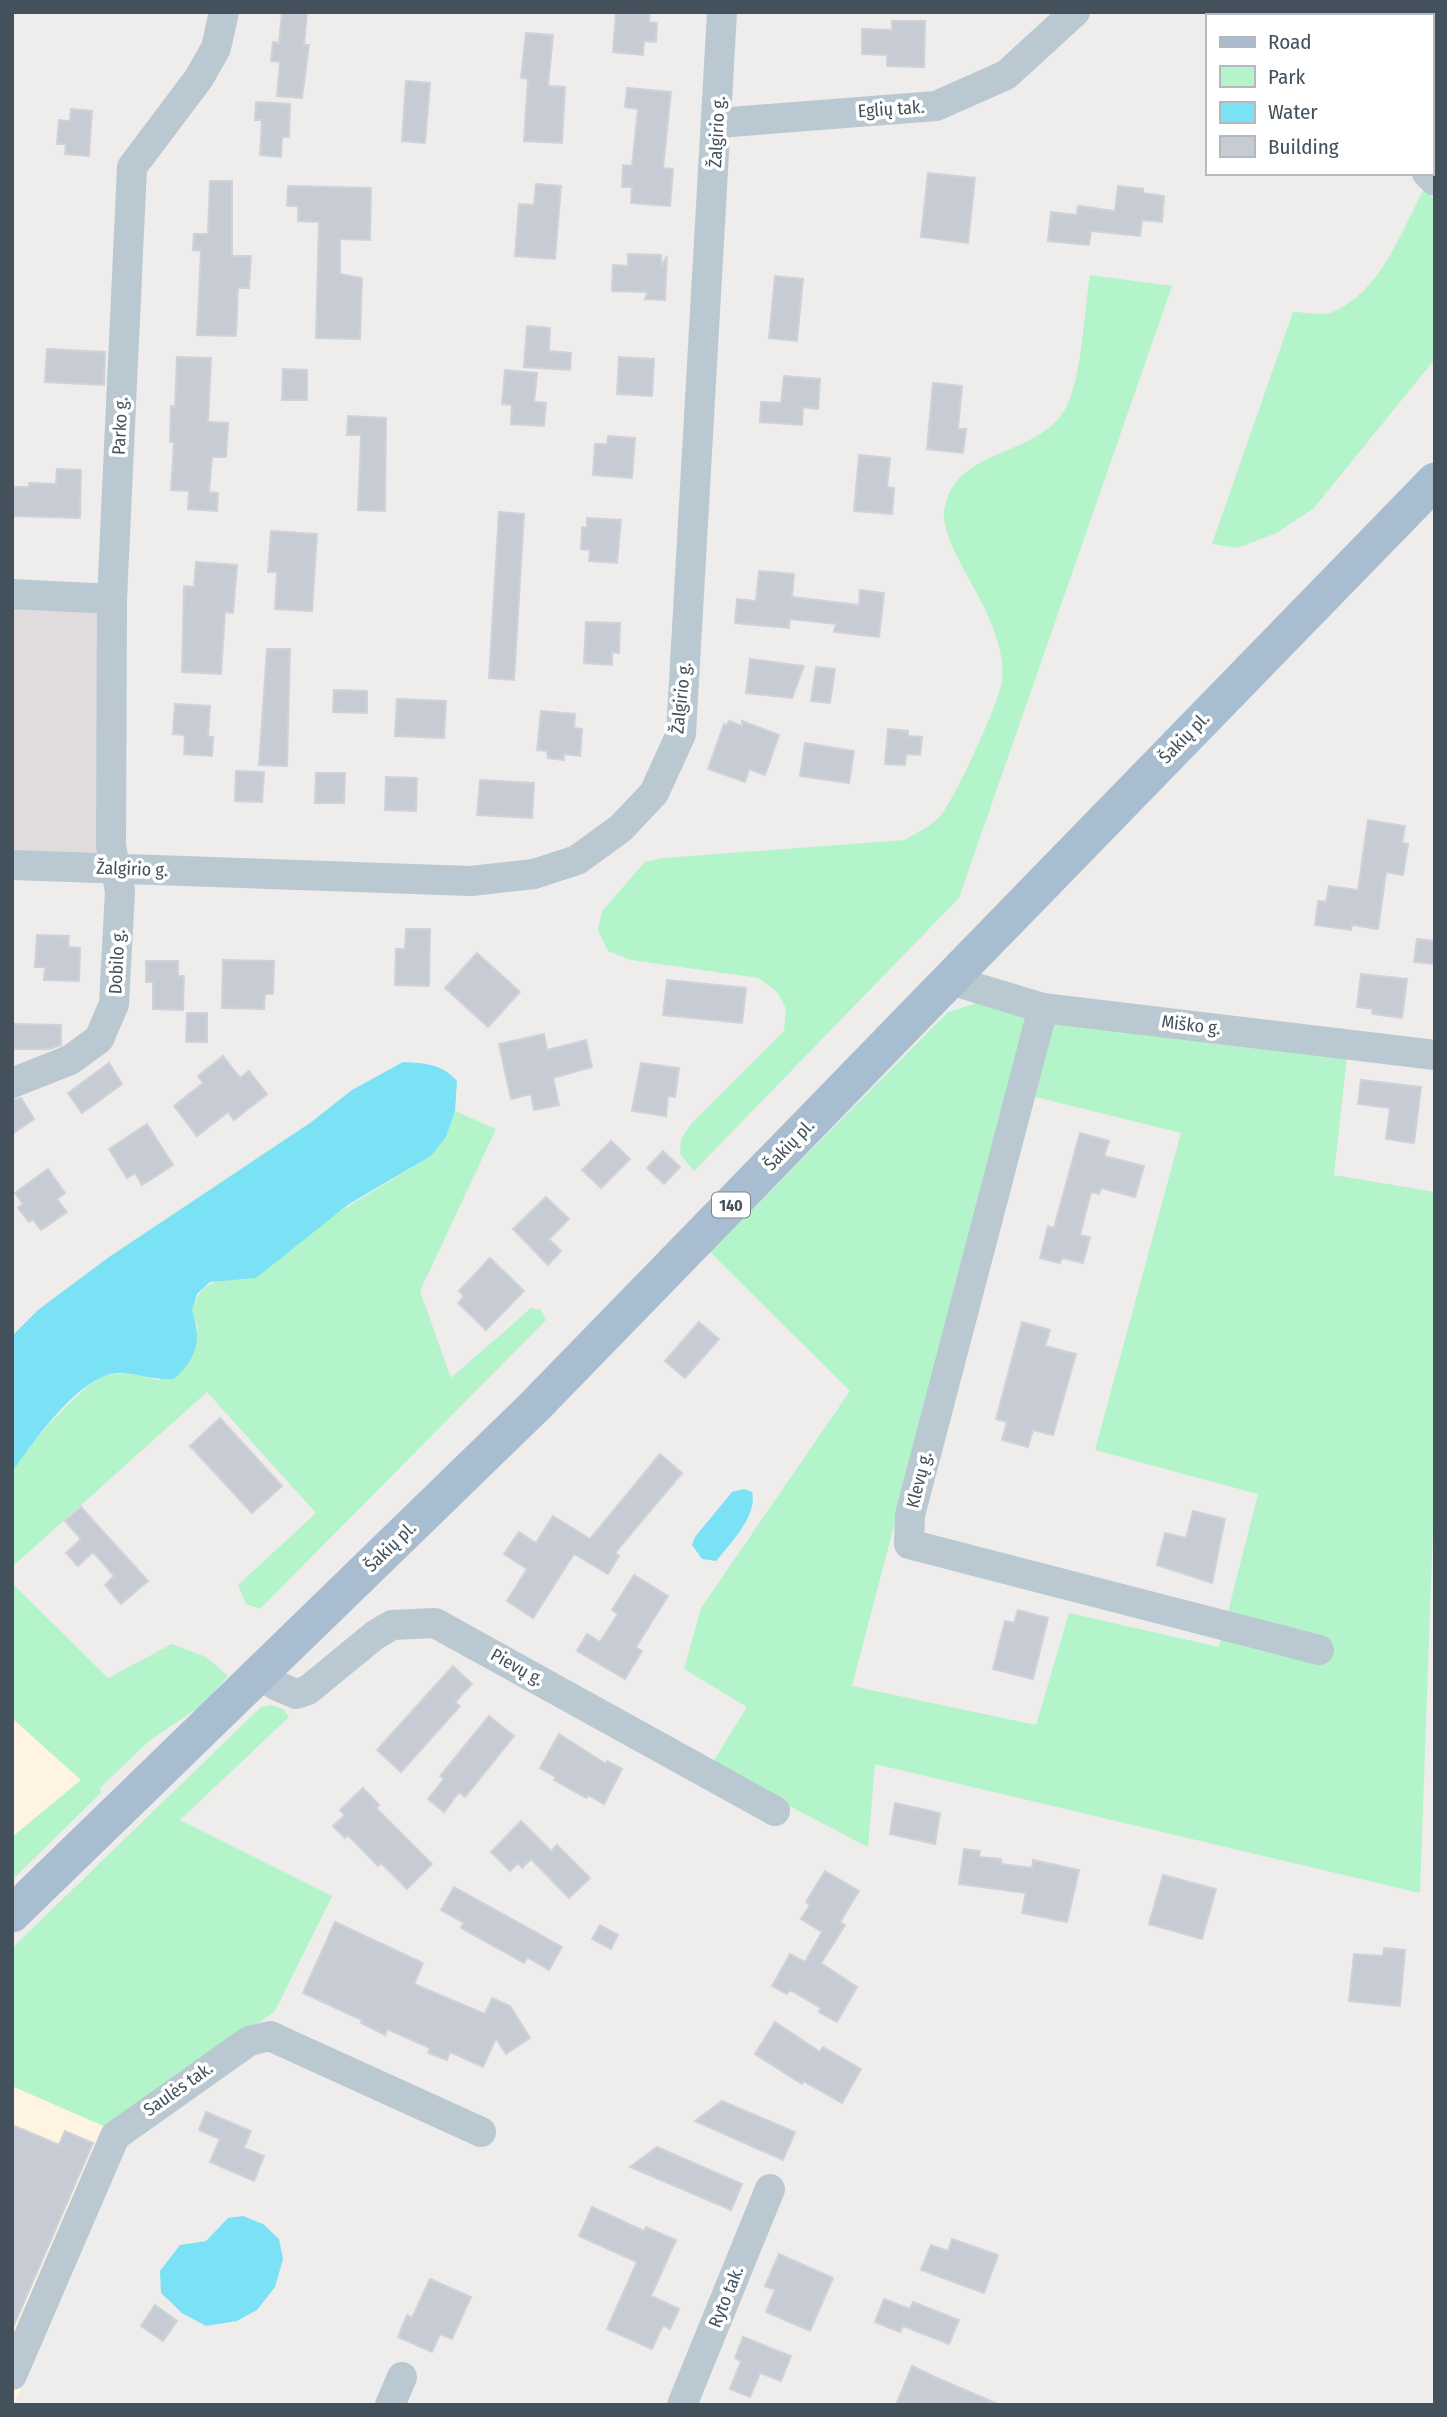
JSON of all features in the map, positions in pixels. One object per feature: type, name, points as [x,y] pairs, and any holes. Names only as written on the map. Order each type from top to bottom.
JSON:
[{"type":"main road","name":"Šakių pl.","points":[[12,1914],[534,1406],[1435,481]]},
{"type":"street","name":"Parko g.","points":[[116,868],[111,846],[111,599],[132,167],[205,68],[216,48],[224,12]]},
{"type":"street","name":"Žalgirio g.","points":[[12,865],[471,881],[534,874],[576,860],[621,828],[654,793],[681,734],[718,123],[722,12]]},
{"type":"street","name":"Eglių tak.","points":[[718,123],[936,106],[1006,75],[1075,12]]},
{"type":"street","points":[[12,594],[111,599]]},
{"type":"street","name":"Dobilo g.","points":[[12,1083],[70,1060],[99,1039],[114,1004],[118,968],[120,891],[116,868]]},
{"type":"street","name":"Miško g.","points":[[950,980],[1043,1008],[1435,1055]]},
{"type":"street","name":"Klevų g.","points":[[1043,1008],[910,1515],[909,1544],[1319,1650]]},
{"type":"street","name":"Pievų g.","points":[[262,1672],[275,1685],[296,1694],[308,1690],[374,1635],[392,1625],[435,1623],[775,1811]]},
{"type":"street","name":"Saulės tak.","points":[[12,2375],[115,2136],[249,2041],[270,2036],[481,2132]]},
{"type":"street","name":"Ryto tak.","points":[[682,2405],[770,2189]]},
{"type":"street","points":[[390,2405],[402,2377]]},
{"type":"shaded area","points":[[12,606],[105,610],[103,855],[12,853]]},
{"type":"shaded area","points":[[12,1718],[81,1780],[12,1837]]},
{"type":"shaded area","points":[[12,2086],[108,2128],[126,2141],[14,2405]]},
{"type":"green space","points":[[1424,189],[1435,201],[1435,359],[1313,509],[1276,533],[1238,548],[1212,544],[1293,312],[1330,313],[1363,292],[1387,260]]},
{"type":"green space","points":[[1090,275],[1172,286],[959,898],[694,1171],[680,1154],[681,1139],[691,1124],[784,1031],[786,1009],[778,993],[759,978],[631,960],[608,951],[598,930],[602,911],[645,862],[663,858],[905,840],[940,816],[956,791],[985,729],[999,692],[1003,672],[996,635],[953,547],[944,522],[944,512],[950,491],[962,476],[978,464],[1034,438],[1051,426],[1064,411],[1079,365]]},
{"type":"green space","points":[[977,1003],[1347,1057],[1334,1175],[1435,1192],[1435,1468],[1420,1893],[875,1764],[868,1847],[711,1765],[747,1707],[684,1669],[701,1608],[850,1391],[710,1252],[948,1012]],"holes":[[[1008,1090],[1181,1133],[1095,1450],[1258,1494],[1219,1647],[1069,1613],[1036,1725],[852,1686]]]},
{"type":"green space","points":[[455,1111],[496,1129],[420,1291],[451,1378],[531,1308],[541,1310],[546,1320],[260,1609],[246,1604],[238,1585],[316,1513],[207,1392],[12,1567],[12,1475],[37,1438],[66,1407],[101,1377],[123,1374],[159,1380],[198,1329],[192,1310],[205,1288],[215,1282],[229,1279],[431,1156],[446,1137]]},
{"type":"green space","points":[[12,1583],[108,1678],[172,1644],[206,1657],[228,1676],[202,1705],[149,1741],[100,1788],[101,1793],[12,1880],[12,1837],[81,1780],[12,1718]]},
{"type":"green space","points":[[271,1705],[283,1709],[289,1717],[180,1820],[332,1896],[275,2011],[108,2128],[12,2086],[12,1948],[261,1707]]},
{"type":"water","points":[[403,1062],[439,1068],[457,1081],[455,1111],[446,1137],[431,1156],[349,1204],[256,1278],[210,1282],[197,1294],[192,1310],[197,1330],[195,1348],[188,1364],[174,1379],[120,1373],[105,1376],[90,1384],[59,1411],[12,1472],[12,1336],[38,1310],[109,1257],[310,1123],[352,1090]]},
{"type":"water","points":[[744,1489],[752,1492],[753,1501],[742,1529],[716,1561],[702,1559],[692,1545],[695,1537],[732,1492]]},
{"type":"water","points":[[243,2216],[263,2224],[279,2239],[283,2259],[275,2287],[257,2310],[237,2321],[206,2326],[182,2313],[161,2293],[160,2271],[180,2245],[206,2241],[228,2218]]},
{"type":"building","points":[[282,12],[307,12],[304,45],[309,45],[302,98],[277,96],[280,62],[271,61],[273,42],[279,43]]},
{"type":"building","points":[[616,12],[650,12],[649,22],[657,23],[656,42],[644,41],[643,55],[613,52]]},
{"type":"building","points":[[892,21],[925,21],[924,67],[887,66],[887,55],[862,54],[862,29],[892,30]]},
{"type":"building","points":[[526,33],[553,35],[548,86],[565,87],[562,143],[524,141],[528,79],[521,78]]},
{"type":"building","points":[[406,81],[430,83],[425,143],[402,141]]},
{"type":"building","points":[[627,88],[671,92],[663,168],[673,169],[670,206],[631,203],[632,187],[622,187],[623,165],[632,166],[638,109],[625,107]]},
{"type":"building","points":[[256,102],[290,104],[289,137],[282,137],[281,157],[260,155],[262,120],[255,120]]},
{"type":"building","points":[[71,109],[92,111],[89,156],[65,154],[66,144],[57,144],[59,120],[70,121]]},
{"type":"building","points":[[928,173],[975,178],[968,243],[921,237]]},
{"type":"building","points":[[210,181],[232,181],[232,256],[251,256],[249,288],[238,288],[236,336],[197,335],[201,251],[193,250],[194,234],[208,234]]},
{"type":"building","points":[[536,184],[561,186],[555,259],[515,256],[519,204],[534,205]]},
{"type":"building","points":[[288,186],[371,188],[370,240],[340,239],[340,274],[362,278],[360,339],[316,338],[319,222],[298,221],[298,206],[287,206]]},
{"type":"building","points":[[1118,186],[1143,189],[1143,193],[1164,196],[1162,222],[1142,220],[1140,236],[1091,231],[1089,245],[1048,241],[1051,212],[1077,215],[1078,206],[1115,211]]},
{"type":"building","points":[[628,254],[661,255],[661,267],[667,256],[665,300],[645,299],[648,292],[612,291],[613,265],[628,266]]},
{"type":"building","points":[[775,276],[803,279],[797,341],[769,338]]},
{"type":"building","points":[[527,326],[550,328],[549,351],[571,353],[570,370],[524,367]]},
{"type":"building","points":[[47,349],[105,352],[104,385],[45,382]]},
{"type":"building","points":[[177,357],[211,358],[208,422],[228,423],[226,457],[212,457],[209,492],[218,493],[217,511],[188,509],[189,491],[171,490],[174,442],[170,442],[171,406],[175,407]]},
{"type":"building","points":[[619,357],[654,359],[652,396],[617,394]]},
{"type":"building","points":[[283,369],[307,370],[307,400],[282,400]]},
{"type":"building","points":[[505,370],[537,373],[534,402],[546,403],[544,426],[511,424],[512,405],[502,404]]},
{"type":"building","points":[[784,376],[820,379],[818,409],[803,407],[802,425],[760,422],[761,402],[781,403]]},
{"type":"building","points":[[933,383],[962,386],[958,429],[966,429],[963,453],[927,449]]},
{"type":"building","points":[[348,416],[386,418],[385,511],[358,510],[361,435],[347,435]]},
{"type":"building","points":[[608,436],[635,438],[632,478],[593,475],[595,444],[607,444]]},
{"type":"building","points":[[859,455],[890,458],[887,487],[894,488],[892,514],[854,511]]},
{"type":"building","points":[[57,469],[81,470],[80,518],[12,516],[12,487],[29,487],[29,483],[56,484]]},
{"type":"building","points":[[499,512],[524,514],[514,680],[489,678]]},
{"type":"building","points":[[587,518],[621,520],[617,563],[589,561],[590,550],[581,549],[582,527],[587,528]]},
{"type":"building","points":[[271,531],[317,534],[312,611],[275,609],[277,572],[268,572]]},
{"type":"building","points":[[196,562],[237,565],[233,613],[225,612],[221,674],[182,672],[184,586],[194,587]]},
{"type":"building","points":[[759,571],[794,574],[792,597],[859,605],[860,590],[884,593],[879,637],[834,632],[836,624],[790,619],[789,628],[735,623],[737,599],[756,601]]},
{"type":"building","points":[[586,622],[620,623],[619,653],[612,652],[612,665],[584,663]]},
{"type":"building","points":[[267,649],[290,649],[287,766],[259,765]]},
{"type":"building","points":[[750,659],[804,666],[792,698],[746,693]]},
{"type":"building","points":[[816,667],[835,669],[830,703],[811,701]]},
{"type":"building","points":[[334,690],[367,691],[367,713],[333,712]]},
{"type":"building","points":[[397,699],[446,701],[444,738],[395,736]]},
{"type":"building","points":[[175,704],[210,706],[208,737],[213,737],[212,756],[184,754],[185,735],[173,734]]},
{"type":"building","points":[[541,711],[575,714],[574,728],[582,729],[580,756],[564,754],[564,760],[548,758],[547,751],[537,750]]},
{"type":"building","points":[[729,721],[742,726],[742,721],[779,735],[765,775],[749,769],[745,782],[708,769],[724,724],[727,726]]},
{"type":"building","points":[[888,729],[908,731],[908,736],[922,737],[920,755],[906,754],[905,765],[885,764]]},
{"type":"building","points":[[805,743],[854,751],[849,783],[800,776]]},
{"type":"building","points":[[236,771],[264,772],[262,802],[235,801]]},
{"type":"building","points":[[316,773],[345,773],[344,803],[315,803]]},
{"type":"building","points":[[386,777],[417,778],[416,811],[385,810]]},
{"type":"building","points":[[480,780],[534,783],[532,818],[477,815]]},
{"type":"building","points":[[1368,820],[1405,826],[1402,843],[1408,844],[1403,875],[1386,872],[1378,929],[1352,925],[1351,930],[1315,925],[1318,901],[1326,902],[1329,886],[1358,890]]},
{"type":"building","points":[[406,929],[430,929],[429,986],[395,985],[396,949],[405,949]]},
{"type":"building","points":[[37,935],[69,936],[68,947],[80,948],[79,981],[44,980],[45,967],[35,967]]},
{"type":"building","points":[[1417,939],[1435,941],[1435,964],[1414,962]]},
{"type":"building","points":[[477,953],[520,992],[488,1027],[445,988]]},
{"type":"building","points":[[223,960],[274,961],[273,994],[265,994],[264,1009],[222,1008]]},
{"type":"building","points":[[146,961],[178,961],[178,976],[184,976],[183,1010],[153,1009],[153,982],[146,982]]},
{"type":"building","points":[[1361,974],[1407,979],[1402,1018],[1372,1014],[1373,1009],[1357,1007]]},
{"type":"building","points":[[667,980],[746,988],[742,1023],[663,1015]]},
{"type":"building","points":[[187,1013],[207,1013],[207,1042],[186,1042]]},
{"type":"building","points":[[12,1024],[61,1025],[61,1045],[49,1049],[12,1049]]},
{"type":"building","points":[[544,1034],[547,1050],[586,1040],[592,1067],[553,1078],[559,1105],[534,1110],[531,1094],[511,1099],[499,1044]]},
{"type":"building","points":[[223,1056],[240,1078],[249,1071],[267,1094],[234,1120],[228,1112],[197,1136],[174,1106],[203,1083],[198,1076]]},
{"type":"building","points":[[109,1063],[122,1084],[82,1113],[68,1093]]},
{"type":"building","points":[[641,1063],[679,1068],[675,1097],[668,1096],[666,1116],[632,1111]]},
{"type":"building","points":[[1361,1080],[1421,1087],[1414,1143],[1386,1139],[1390,1108],[1358,1104]]},
{"type":"building","points":[[21,1098],[34,1119],[12,1134],[12,1100]]},
{"type":"building","points":[[147,1124],[173,1165],[142,1185],[135,1173],[127,1178],[109,1149]]},
{"type":"building","points":[[1080,1133],[1109,1141],[1104,1156],[1144,1166],[1135,1197],[1101,1188],[1099,1194],[1091,1192],[1080,1235],[1090,1237],[1083,1263],[1062,1258],[1060,1263],[1040,1258],[1048,1226],[1054,1228]]},
{"type":"building","points":[[611,1141],[630,1159],[601,1188],[582,1170]]},
{"type":"building","points":[[663,1151],[680,1167],[664,1184],[647,1168]]},
{"type":"building","points":[[48,1169],[65,1193],[57,1199],[67,1212],[41,1230],[33,1219],[29,1222],[18,1208],[23,1204],[15,1193]]},
{"type":"building","points":[[546,1197],[569,1219],[549,1239],[561,1251],[548,1265],[513,1229]]},
{"type":"building","points":[[490,1258],[524,1291],[486,1330],[458,1303],[464,1296],[459,1291]]},
{"type":"building","points":[[699,1322],[719,1339],[685,1378],[665,1361]]},
{"type":"building","points":[[1022,1322],[1050,1330],[1045,1346],[1076,1354],[1053,1435],[1033,1430],[1028,1447],[1002,1440],[1007,1422],[996,1419]]},
{"type":"building","points":[[220,1418],[282,1486],[252,1513],[190,1446]]},
{"type":"building","points":[[660,1454],[682,1473],[615,1553],[619,1556],[608,1574],[574,1554],[533,1618],[507,1601],[527,1569],[504,1554],[519,1532],[536,1543],[553,1516],[590,1539]]},
{"type":"building","points":[[81,1507],[148,1581],[121,1604],[105,1585],[114,1576],[93,1552],[78,1566],[66,1553],[81,1539],[65,1521]]},
{"type":"building","points":[[1193,1511],[1225,1519],[1212,1583],[1157,1565],[1165,1533],[1186,1538]]},
{"type":"building","points":[[634,1575],[668,1596],[636,1647],[642,1651],[625,1679],[577,1651],[587,1634],[600,1642],[618,1614],[612,1610]]},
{"type":"building","points":[[1018,1610],[1048,1618],[1033,1679],[993,1669],[1005,1621],[1014,1623]]},
{"type":"building","points":[[453,1666],[472,1684],[455,1702],[460,1706],[401,1772],[377,1750]]},
{"type":"building","points":[[489,1716],[514,1736],[465,1797],[459,1792],[444,1812],[428,1799],[444,1779],[440,1776]]},
{"type":"building","points":[[559,1734],[606,1764],[607,1761],[622,1769],[604,1804],[588,1795],[586,1798],[554,1780],[556,1777],[540,1768]]},
{"type":"building","points":[[363,1788],[379,1805],[376,1808],[432,1864],[407,1889],[381,1863],[378,1866],[348,1835],[345,1838],[333,1826],[345,1815],[340,1810]]},
{"type":"building","points":[[895,1803],[940,1813],[935,1844],[890,1834]]},
{"type":"building","points":[[521,1821],[551,1851],[557,1845],[590,1878],[569,1898],[531,1859],[522,1868],[518,1863],[510,1871],[491,1852]]},
{"type":"building","points":[[964,1849],[980,1851],[979,1857],[1001,1859],[1001,1864],[1032,1868],[1033,1860],[1079,1870],[1067,1922],[1022,1913],[1026,1893],[959,1884]]},
{"type":"building","points":[[825,1871],[859,1891],[840,1922],[845,1925],[821,1963],[857,1987],[837,2022],[819,2012],[821,2008],[790,1990],[787,1994],[772,1986],[790,1954],[805,1962],[822,1932],[801,1919],[810,1905],[806,1902]]},
{"type":"building","points":[[1163,1875],[1216,1889],[1202,1939],[1149,1924]]},
{"type":"building","points":[[454,1887],[562,1947],[549,1970],[527,1957],[524,1963],[461,1928],[464,1923],[441,1910]]},
{"type":"building","points":[[335,1922],[423,1963],[414,1984],[485,2014],[492,1998],[510,2006],[530,2038],[506,2054],[496,2038],[483,2067],[450,2052],[447,2060],[428,2053],[430,2048],[387,2029],[385,2035],[361,2023],[362,2020],[303,1993]]},
{"type":"building","points":[[600,1925],[618,1935],[611,1949],[592,1939]]},
{"type":"building","points":[[1384,1948],[1405,1950],[1400,2006],[1349,2001],[1354,1954],[1383,1956]]},
{"type":"building","points":[[775,2022],[820,2052],[823,2047],[861,2069],[842,2103],[803,2081],[802,2084],[755,2054]]},
{"type":"building","points":[[722,2101],[795,2132],[783,2160],[695,2121]]},
{"type":"building","points":[[206,2112],[251,2131],[244,2148],[264,2156],[254,2181],[210,2162],[220,2139],[199,2130]]},
{"type":"building","points":[[12,2125],[59,2145],[65,2131],[93,2143],[12,2330]]},
{"type":"building","points":[[657,2147],[742,2184],[731,2210],[630,2167]]},
{"type":"building","points":[[592,2207],[644,2231],[646,2227],[676,2240],[651,2296],[679,2309],[670,2329],[663,2325],[652,2349],[607,2329],[637,2262],[579,2236]]},
{"type":"building","points":[[952,2239],[998,2255],[984,2293],[921,2270],[931,2245],[948,2251]]},
{"type":"building","points":[[779,2254],[833,2278],[810,2331],[766,2312],[775,2290],[765,2286]]},
{"type":"building","points":[[430,2279],[471,2297],[452,2339],[440,2334],[432,2352],[398,2337],[407,2315],[412,2318]]},
{"type":"building","points":[[884,2299],[910,2309],[913,2302],[959,2320],[949,2344],[903,2326],[900,2332],[875,2322]]},
{"type":"building","points":[[155,2305],[177,2321],[163,2341],[141,2326]]},
{"type":"building","points":[[743,2337],[791,2356],[781,2381],[760,2373],[750,2397],[730,2389],[741,2361],[735,2358]]},
{"type":"building","points":[[912,2366],[935,2377],[1000,2405],[896,2405]]}]
